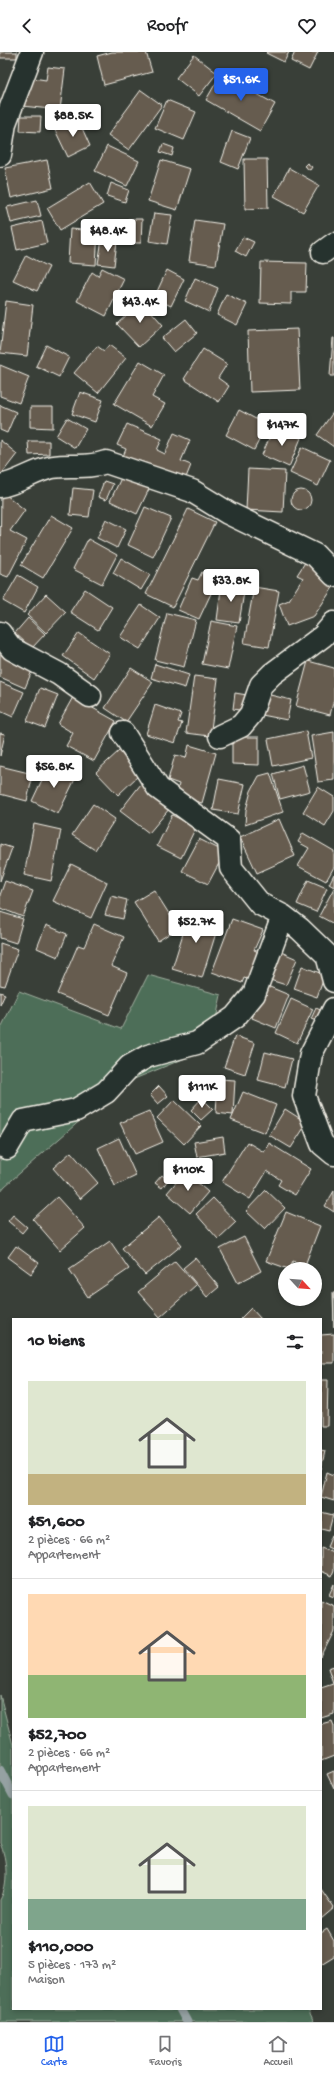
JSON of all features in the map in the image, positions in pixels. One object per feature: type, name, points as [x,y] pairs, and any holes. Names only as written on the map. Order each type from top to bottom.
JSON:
[{"type":"street","points":[[0,155],[5,123],[32,52]]},
{"type":"street","points":[[0,486],[10,484],[52,467],[92,467],[106,462],[192,491],[228,513],[315,555],[334,575]]},
{"type":"street","points":[[220,736],[241,726],[251,714],[261,685],[272,674],[323,636],[334,623]]},
{"type":"street","points":[[0,633],[12,649],[59,674],[90,696]]},
{"type":"street","points":[[123,733],[158,788],[229,840],[232,868],[260,904],[282,916],[300,929],[327,955],[334,981]]},
{"type":"street","points":[[7,1148],[23,1122],[76,1110],[106,1092],[130,1066],[148,1056],[197,1043],[235,1017],[254,994],[282,916]]},
{"type":"street","points":[[334,1009],[311,1054],[304,1096],[322,1144],[334,1154]]},
{"type":"green space","points":[[148,975],[221,995],[210,1048],[122,1084],[0,1192],[0,1030],[19,991],[121,1029]]},
{"type":"green space","points":[[0,1695],[12,1741],[12,2010],[308,2010],[314,2022],[0,2022],[0,1900],[5,1887],[6,1872],[4,1856],[0,1843]]},
{"type":"building","points":[[0,52],[17,52],[17,58],[0,58]]},
{"type":"building","points":[[112,52],[146,52],[152,72],[104,85],[97,56]]},
{"type":"building","points":[[289,52],[284,62],[266,53]]},
{"type":"building","points":[[295,52],[318,52],[309,70],[291,61]]},
{"type":"building","points":[[194,55],[217,73],[199,96],[176,78]]},
{"type":"building","points":[[48,67],[65,69],[60,110],[22,106],[26,77],[46,80]]},
{"type":"building","points":[[221,74],[275,104],[260,131],[206,100]]},
{"type":"building","points":[[141,90],[162,105],[129,150],[108,135]]},
{"type":"building","points":[[167,100],[196,112],[184,140],[155,128]]},
{"type":"building","points":[[21,116],[41,116],[40,132],[20,131]]},
{"type":"building","points":[[78,119],[90,146],[68,157],[55,130]]},
{"type":"building","points":[[232,131],[250,138],[238,169],[221,162]]},
{"type":"building","points":[[163,144],[174,148],[172,156],[160,152]]},
{"type":"building","points":[[107,146],[139,161],[127,186],[95,171]]},
{"type":"building","points":[[244,159],[267,159],[268,208],[245,209]]},
{"type":"building","points":[[47,160],[53,188],[11,198],[5,168]]},
{"type":"building","points":[[161,160],[190,169],[177,210],[148,201]]},
{"type":"building","points":[[307,163],[312,167],[310,170],[304,166]]},
{"type":"building","points":[[289,168],[319,185],[303,212],[274,196]]},
{"type":"building","points":[[90,182],[103,204],[60,230],[47,208]]},
{"type":"building","points":[[111,183],[129,190],[125,202],[107,196]]},
{"type":"building","points":[[37,200],[41,216],[11,223],[7,207]]},
{"type":"building","points":[[154,213],[172,215],[167,244],[149,241]]},
{"type":"building","points":[[128,219],[142,219],[141,243],[127,243]]},
{"type":"building","points":[[195,220],[223,224],[216,265],[189,261]]},
{"type":"building","points":[[42,221],[47,243],[17,250],[12,228]]},
{"type":"building","points":[[70,229],[98,231],[96,265],[68,263]]},
{"type":"building","points":[[243,237],[254,242],[246,257],[235,251]]},
{"type":"building","points":[[102,239],[117,241],[114,266],[98,264]]},
{"type":"building","points":[[26,255],[49,267],[37,291],[13,280]]},
{"type":"building","points":[[261,262],[307,263],[306,292],[291,292],[291,304],[260,303]]},
{"type":"building","points":[[102,268],[124,279],[106,316],[77,301],[92,272],[98,276]]},
{"type":"building","points":[[167,270],[184,279],[171,306],[154,298]]},
{"type":"building","points":[[195,278],[218,288],[209,312],[185,301]]},
{"type":"building","points":[[226,294],[247,304],[237,325],[217,315]]},
{"type":"building","points":[[6,301],[33,305],[27,356],[0,353]]},
{"type":"building","points":[[142,301],[163,325],[139,347],[117,324]]},
{"type":"building","points":[[186,319],[197,333],[174,352],[162,338]]},
{"type":"building","points":[[297,329],[300,390],[250,392],[248,331]]},
{"type":"building","points":[[333,338],[334,376],[330,376]]},
{"type":"building","points":[[46,345],[69,357],[59,377],[36,366]]},
{"type":"building","points":[[109,345],[126,358],[98,393],[74,373],[97,346],[104,351]]},
{"type":"building","points":[[203,349],[227,364],[218,378],[229,386],[219,402],[184,379]]},
{"type":"building","points":[[140,361],[164,375],[152,397],[165,404],[152,426],[114,404]]},
{"type":"building","points":[[0,365],[29,377],[19,403],[0,396]]},
{"type":"building","points":[[80,392],[103,400],[95,422],[72,414]]},
{"type":"building","points":[[0,405],[16,412],[7,433],[0,430]]},
{"type":"building","points":[[30,407],[53,407],[53,428],[30,427]]},
{"type":"building","points":[[239,410],[267,425],[254,450],[226,435]]},
{"type":"building","points":[[334,411],[334,447],[317,435]]},
{"type":"building","points":[[67,418],[86,429],[75,448],[56,436]]},
{"type":"building","points":[[127,424],[162,439],[157,450],[165,454],[174,433],[190,440],[181,461],[191,465],[183,485],[122,459],[126,449],[117,445]]},
{"type":"building","points":[[274,427],[301,438],[289,467],[262,455]]},
{"type":"building","points":[[0,440],[17,454],[0,476]]},
{"type":"building","points":[[28,441],[49,441],[49,454],[29,455]]},
{"type":"building","points":[[302,447],[330,460],[318,486],[290,473]]},
{"type":"building","points":[[248,469],[285,471],[283,512],[246,510]]},
{"type":"building","points":[[122,476],[149,489],[137,514],[110,501]]},
{"type":"building","points":[[104,481],[113,484],[106,500],[98,497]]},
{"type":"building","points":[[73,488],[93,490],[89,517],[70,515]]},
{"type":"building","points":[[301,490],[308,493],[311,500],[308,507],[301,510],[294,507],[291,500],[294,493]]},
{"type":"building","points":[[1,491],[25,510],[10,531],[27,540],[8,577],[0,574]]},
{"type":"building","points":[[145,507],[171,518],[153,557],[128,545]]},
{"type":"building","points":[[188,509],[215,522],[173,607],[146,594]]},
{"type":"building","points":[[51,515],[73,528],[43,578],[21,565]]},
{"type":"building","points":[[106,519],[126,529],[117,548],[97,538]]},
{"type":"building","points":[[88,539],[117,555],[102,584],[73,569]]},
{"type":"building","points":[[121,558],[150,575],[141,590],[113,573]]},
{"type":"building","points":[[306,561],[334,586],[314,616],[287,626],[279,604],[289,600],[303,578],[297,575]]},
{"type":"building","points":[[202,572],[211,577],[208,584],[214,587],[199,619],[178,610],[192,578],[198,580]]},
{"type":"building","points":[[18,575],[38,587],[24,613],[3,601]]},
{"type":"building","points":[[222,582],[245,586],[239,623],[217,620]]},
{"type":"building","points":[[254,587],[279,591],[269,647],[244,643]]},
{"type":"building","points":[[85,589],[112,607],[98,630],[70,612]]},
{"type":"building","points":[[46,594],[66,612],[46,633],[27,615]]},
{"type":"building","points":[[141,605],[160,618],[140,649],[120,637]]},
{"type":"building","points":[[167,613],[196,620],[184,667],[155,660]]},
{"type":"building","points":[[28,618],[45,634],[32,648],[24,650],[28,645],[15,633]]},
{"type":"building","points":[[211,621],[237,626],[228,669],[202,664]]},
{"type":"building","points":[[79,633],[110,654],[94,678],[63,656]]},
{"type":"building","points":[[0,652],[34,666],[25,688],[0,677]]},
{"type":"building","points":[[308,661],[334,668],[334,699],[330,715],[296,706]]},
{"type":"building","points":[[155,664],[189,675],[185,688],[151,678]]},
{"type":"building","points":[[131,668],[153,682],[126,722],[105,708]]},
{"type":"building","points":[[194,676],[218,679],[210,736],[186,733]]},
{"type":"building","points":[[0,682],[24,692],[13,717],[0,711]]},
{"type":"building","points":[[40,688],[58,695],[45,728],[27,721]]},
{"type":"building","points":[[235,693],[247,695],[245,711],[233,709]]},
{"type":"building","points":[[266,694],[291,700],[287,720],[262,715]]},
{"type":"building","points":[[73,697],[116,721],[94,761],[66,746],[73,733],[58,724]]},
{"type":"building","points":[[155,705],[181,714],[178,722],[182,723],[175,743],[146,734]]},
{"type":"building","points":[[306,731],[311,758],[273,766],[268,739]]},
{"type":"building","points":[[334,732],[334,780],[318,782],[311,736]]},
{"type":"building","points":[[0,733],[5,734],[0,756]]},
{"type":"building","points":[[232,737],[259,737],[259,765],[232,764]]},
{"type":"building","points":[[189,745],[216,753],[202,803],[176,796],[179,784],[168,780],[175,755],[186,758]]},
{"type":"building","points":[[119,751],[140,774],[118,795],[96,772]]},
{"type":"building","points":[[49,765],[76,777],[58,814],[32,801]]},
{"type":"building","points":[[303,765],[310,791],[280,799],[273,774]]},
{"type":"building","points":[[0,766],[33,774],[27,801],[0,794]]},
{"type":"building","points":[[270,773],[283,812],[245,825],[246,810],[251,791],[259,776]]},
{"type":"building","points":[[219,779],[245,784],[238,814],[213,810]]},
{"type":"building","points":[[141,784],[170,808],[149,833],[120,811]]},
{"type":"building","points":[[318,787],[334,797],[334,811],[325,826],[303,812]]},
{"type":"building","points":[[93,804],[115,819],[95,850],[72,835]]},
{"type":"building","points":[[172,815],[196,827],[181,858],[157,846]]},
{"type":"building","points":[[279,819],[295,856],[257,873],[240,837]]},
{"type":"building","points":[[34,824],[61,830],[51,881],[24,875]]},
{"type":"building","points":[[303,833],[334,851],[334,867],[326,881],[298,866],[309,848],[298,842]]},
{"type":"building","points":[[199,839],[225,852],[208,884],[182,871]]},
{"type":"building","points":[[0,844],[12,848],[0,881]]},
{"type":"building","points":[[71,864],[107,882],[91,918],[53,901]]},
{"type":"building","points":[[334,874],[334,887],[329,884]]},
{"type":"building","points":[[308,880],[327,888],[316,912],[297,904]]},
{"type":"building","points":[[5,881],[33,891],[23,917],[0,908],[0,895]]},
{"type":"building","points":[[334,888],[334,924],[319,916]]},
{"type":"building","points":[[154,890],[178,928],[158,941],[134,902]]},
{"type":"building","points":[[111,896],[127,900],[123,919],[105,915]]},
{"type":"building","points":[[190,911],[220,920],[202,978],[172,969]]},
{"type":"building","points":[[0,912],[23,919],[16,943],[0,938]]},
{"type":"building","points":[[232,919],[263,930],[254,950],[261,953],[250,980],[244,978],[242,983],[212,972]]},
{"type":"building","points":[[94,924],[124,937],[111,966],[127,973],[109,1015],[57,994],[78,945],[84,947]]},
{"type":"building","points":[[46,925],[67,934],[58,957],[37,948]]},
{"type":"building","points":[[0,943],[18,949],[5,986],[0,985]]},
{"type":"building","points":[[281,952],[297,959],[286,985],[270,980]]},
{"type":"building","points":[[302,966],[325,975],[317,997],[294,989]]},
{"type":"building","points":[[265,985],[289,995],[276,1028],[252,1018]]},
{"type":"building","points":[[0,992],[5,994],[0,1005]]},
{"type":"building","points":[[291,999],[313,1009],[297,1043],[276,1033]]},
{"type":"building","points":[[316,1008],[325,1012],[321,1023],[311,1019]]},
{"type":"building","points":[[235,1036],[255,1043],[245,1074],[224,1067]]},
{"type":"building","points":[[265,1052],[292,1059],[285,1087],[258,1080]]},
{"type":"building","points":[[218,1079],[235,1080],[233,1115],[216,1113]]},
{"type":"building","points":[[159,1086],[168,1096],[158,1104],[150,1095]]},
{"type":"building","points":[[243,1092],[276,1105],[265,1133],[231,1120]]},
{"type":"building","points":[[202,1098],[213,1109],[201,1120],[191,1110]]},
{"type":"building","points":[[174,1100],[201,1126],[184,1144],[157,1118]]},
{"type":"building","points":[[285,1109],[307,1123],[291,1148],[269,1135]]},
{"type":"building","points":[[149,1111],[163,1142],[135,1154],[120,1123]]},
{"type":"building","points":[[223,1137],[225,1152],[197,1157],[194,1142]]},
{"type":"building","points":[[119,1138],[136,1176],[115,1186],[98,1148]]},
{"type":"building","points":[[247,1142],[264,1152],[269,1143],[311,1169],[295,1195],[278,1185],[281,1180],[267,1171],[250,1199],[222,1182]]},
{"type":"building","points":[[71,1152],[98,1183],[80,1199],[53,1168]]},
{"type":"building","points":[[185,1172],[208,1192],[190,1213],[167,1193]]},
{"type":"building","points":[[162,1175],[168,1180],[162,1188],[155,1183]]},
{"type":"building","points":[[266,1190],[285,1208],[265,1229],[246,1211]]},
{"type":"building","points":[[334,1191],[334,1212],[325,1206]]},
{"type":"building","points":[[57,1197],[85,1228],[60,1250],[33,1219]]},
{"type":"building","points":[[213,1198],[236,1222],[218,1239],[196,1214]]},
{"type":"building","points":[[286,1212],[320,1226],[306,1262],[278,1262],[278,1265],[266,1261]]},
{"type":"building","points":[[13,1215],[27,1227],[22,1233],[8,1221]]},
{"type":"building","points":[[159,1217],[182,1245],[145,1275],[122,1248]]},
{"type":"building","points":[[244,1237],[261,1271],[238,1283],[220,1249]]},
{"type":"building","points":[[110,1241],[129,1269],[88,1297],[69,1269]]},
{"type":"building","points":[[16,1246],[39,1263],[31,1274],[8,1257]]},
{"type":"building","points":[[195,1258],[219,1287],[207,1297],[183,1268]]},
{"type":"building","points":[[175,1261],[196,1285],[160,1317],[138,1292]]},
{"type":"building","points":[[333,1292],[334,1292],[334,1327]]},
{"type":"building","points":[[251,1308],[260,1318],[241,1318]]},
{"type":"building","points":[[334,1334],[334,1363],[322,1363],[322,1335]]},
{"type":"building","points":[[322,1380],[328,1380],[327,1426],[322,1426]]},
{"type":"building","points":[[322,1450],[325,1451],[322,1464]]},
{"type":"building","points":[[327,1472],[334,1475],[334,1501],[322,1497]]},
{"type":"building","points":[[322,1512],[333,1515],[329,1530],[322,1528]]},
{"type":"building","points":[[332,1535],[334,1535],[334,1550],[327,1547]]},
{"type":"building","points":[[322,1548],[334,1553],[334,1571],[332,1576],[322,1571]]},
{"type":"building","points":[[334,1584],[334,1597],[329,1595]]},
{"type":"building","points":[[322,1600],[334,1606],[334,1631],[322,1655]]},
{"type":"building","points":[[334,1666],[334,1714],[322,1718],[322,1687],[333,1683],[328,1668]]},
{"type":"building","points":[[332,1721],[334,1726],[334,1756],[322,1761],[322,1724]]},
{"type":"building","points":[[334,1771],[334,1789],[327,1774]]},
{"type":"building","points":[[322,1890],[334,1908],[322,1918]]},
{"type":"building","points":[[327,1929],[334,1941],[334,1956],[322,1963],[322,1932]]},
{"type":"waterway","points":[[0,1770],[12,1793]]},
{"type":"waterway","points":[[181,2010],[187,2022]]}]
